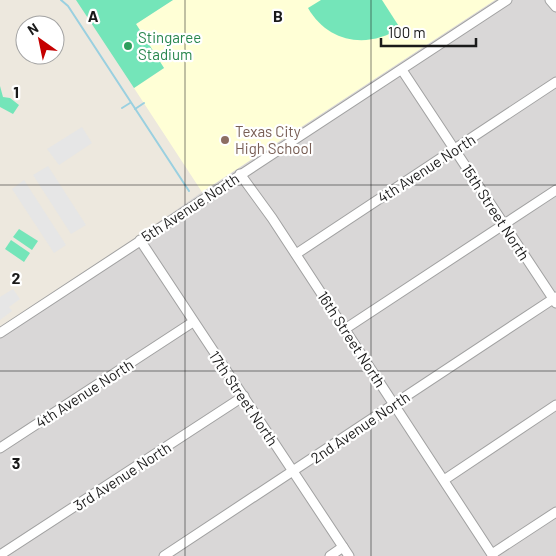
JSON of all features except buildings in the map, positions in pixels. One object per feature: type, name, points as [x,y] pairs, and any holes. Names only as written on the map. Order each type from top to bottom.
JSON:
[{"type":"street","name":"5th Avenue North","points":[[0,333],[506,0]]},
{"type":"street","points":[[550,0],[556,7]]},
{"type":"street","name":"15th Street North","points":[[402,70],[555,300]]},
{"type":"street","name":"4th Avenue North","points":[[296,254],[556,82]]},
{"type":"street","name":"16th Street North","points":[[240,174],[296,254],[493,555]]},
{"type":"street","points":[[345,329],[556,190]]},
{"type":"street","name":"17th Street North","points":[[140,240],[349,556]]},
{"type":"street","name":"2nd Avenue North","points":[[164,556],[555,300]]},
{"type":"street","name":"4th Avenue North","points":[[0,448],[193,322]]},
{"type":"street","name":"3rd Avenue North","points":[[3,552],[244,396]]},
{"type":"street","points":[[444,480],[556,405]]},
{"type":"street","points":[[493,555],[556,512]]},
{"type":"street","points":[[330,556],[343,547]]},
{"type":"shaded area","name":"Texas City High School","points":[[173,0],[495,0],[202,192],[134,88],[164,68],[136,24]]},
{"type":"shaded area","points":[[495,0],[556,0],[556,556],[0,556],[0,333],[202,192]]},
{"type":"shaded area","points":[[82,127],[92,143],[59,165],[47,149]]},
{"type":"shaded area","points":[[48,166],[86,225],[71,234],[33,175]]},
{"type":"shaded area","points":[[24,180],[66,245],[54,253],[12,189]]},
{"type":"shaded area","points":[[13,289],[20,299],[9,307],[12,311],[0,320],[0,297]]},
{"type":"green space","name":"Stingaree Stadium","points":[[76,0],[173,0],[136,24],[164,68],[134,88]]},
{"type":"green space","points":[[321,0],[382,0],[400,28],[388,35],[375,39],[349,39],[337,35],[326,29],[316,20],[308,8]]},
{"type":"green space","points":[[0,86],[3,97],[10,98],[19,105],[13,114],[0,107]]},
{"type":"green space","points":[[19,229],[38,241],[32,250],[13,237]]},
{"type":"green space","points":[[11,240],[30,253],[24,262],[5,249]]},
{"type":"waterway","points":[[61,0],[68,6],[189,191]]},
{"type":"waterway","points":[[122,108],[130,103]]},
{"type":"waterway","points":[[135,109],[144,103]]},
{"type":"place","name":"Stingaree Stadium","points":[[128,46]]},
{"type":"place","name":"Texas City High School","points":[[225,140]]}]
